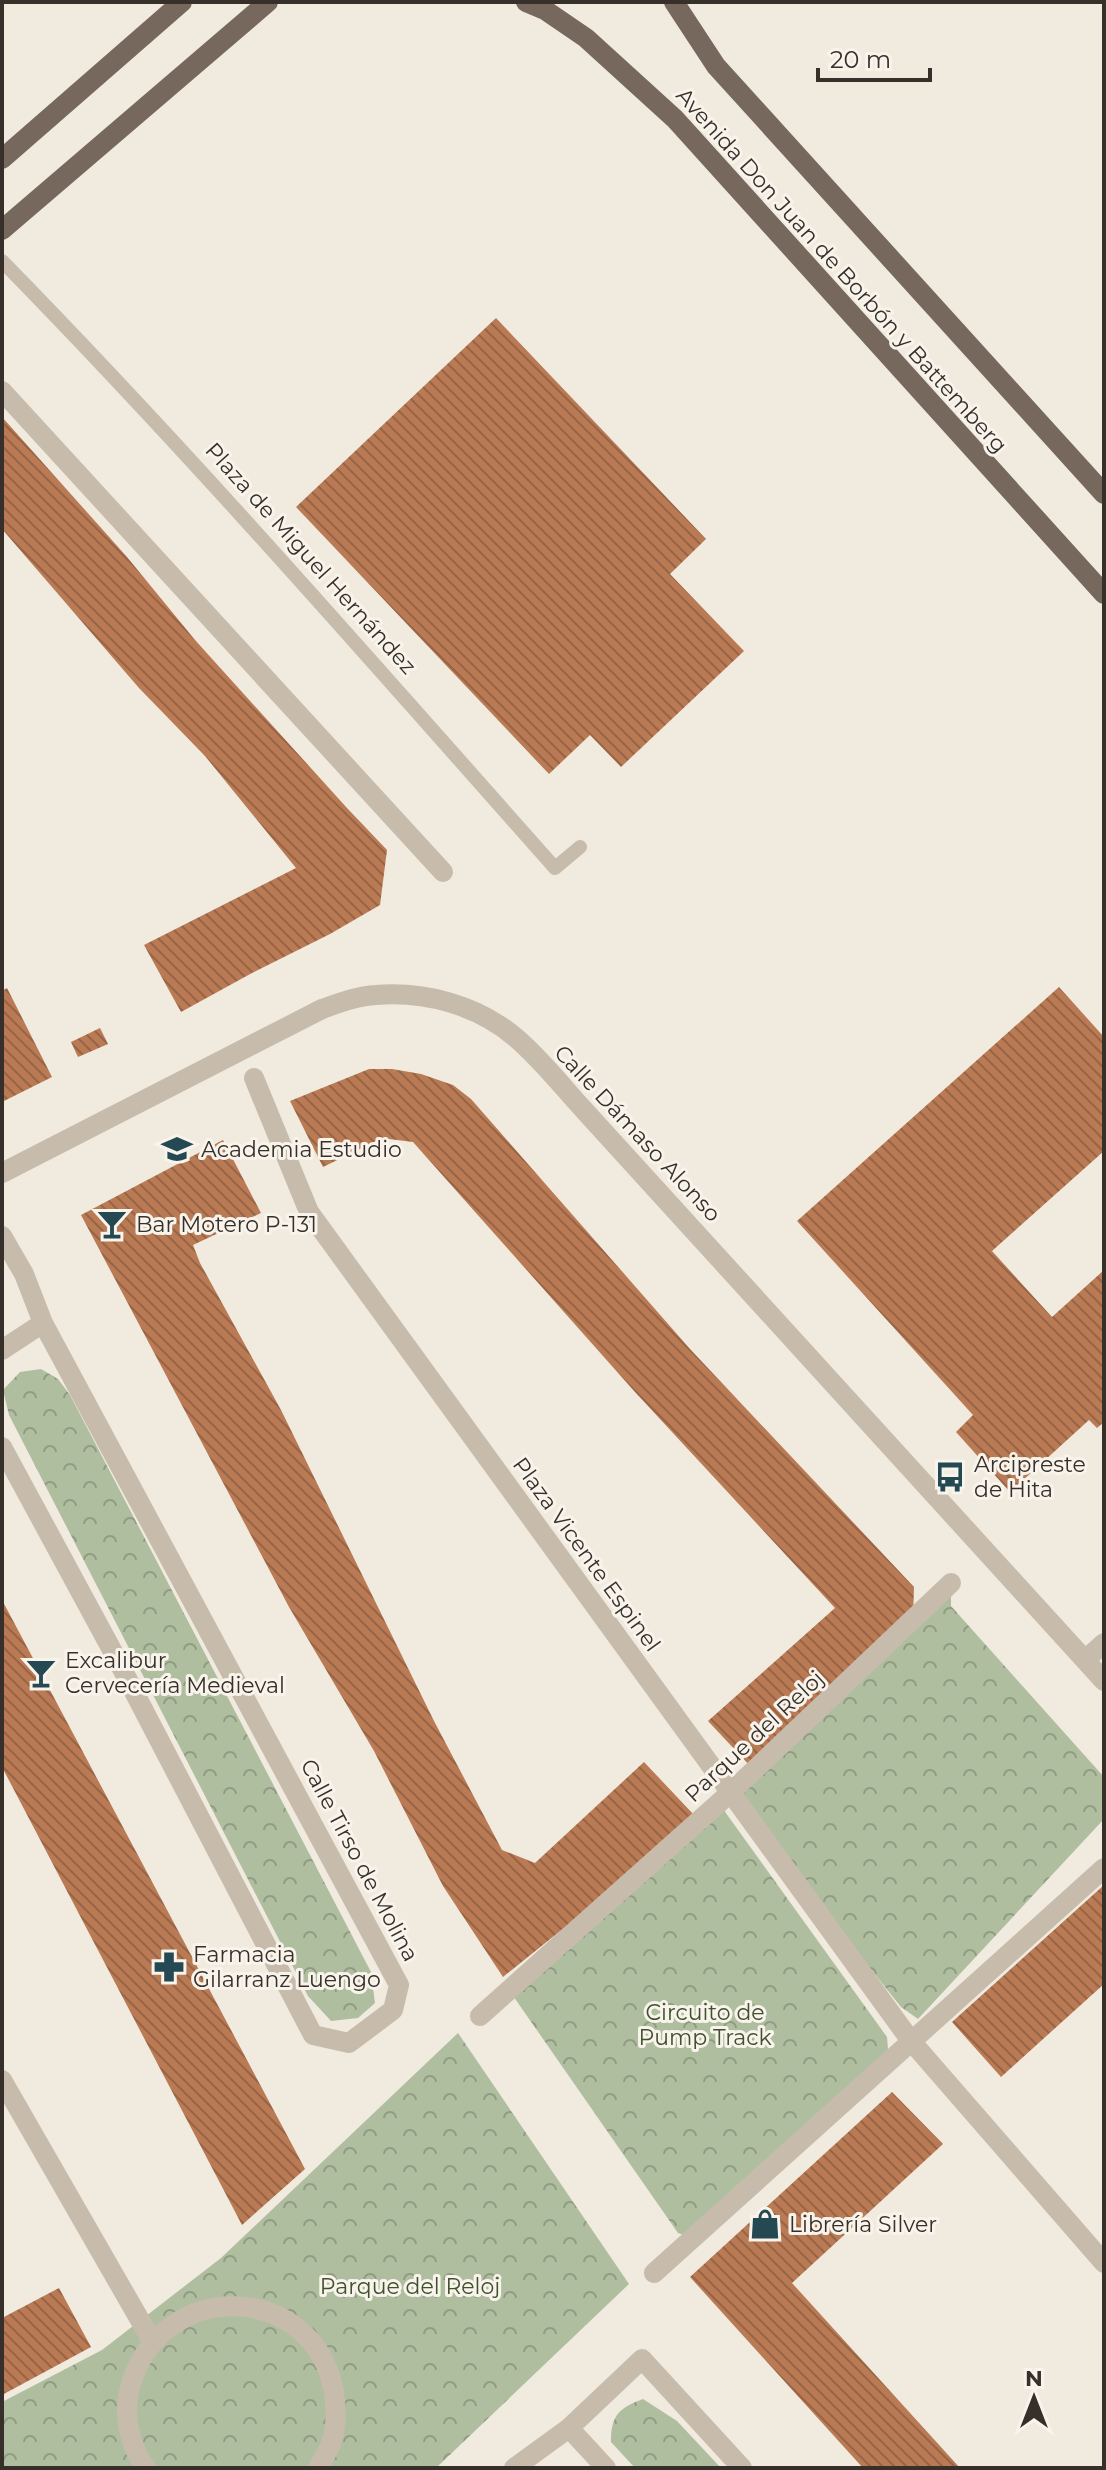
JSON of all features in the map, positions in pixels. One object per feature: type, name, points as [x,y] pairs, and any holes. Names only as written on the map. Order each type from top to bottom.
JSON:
[{"type":"main road","points":[[2,159],[182,2]]},
{"type":"main road","points":[[2,230],[268,2]]},
{"type":"main road","name":"Avenida Don Juan de Borbón y Battemberg","points":[[526,2],[545,10],[586,38],[675,119],[1104,594]]},
{"type":"main road","name":"Avenida Don Juan de Borbón y Battemberg","points":[[674,2],[716,66],[1104,494]]},
{"type":"street","points":[[2,391],[443,872]]},
{"type":"street","name":"Calle Dámaso Alonso","points":[[2,1173],[322,1009],[375,995],[446,1001],[470,1008],[493,1020],[536,1058],[1104,1681]]},
{"type":"street","name":"Plaza Vicente Espinel","points":[[254,1078],[309,1212],[911,2041],[1104,2263]]},
{"type":"street","name":"Calle Tirso de Molina","points":[[2,1236],[24,1274],[43,1323],[399,1985],[393,2010],[349,2043],[313,2035],[119,1663],[2,1447]]},
{"type":"street","points":[[2,1350],[43,1323]]},
{"type":"street","name":"Parque del Reloj","points":[[480,2016],[730,1793],[951,1583]]},
{"type":"street","points":[[1085,1660],[1104,1643]]},
{"type":"street","points":[[654,2273],[1104,1868]]},
{"type":"street","points":[[2,2080],[152,2341]]},
{"type":"street","points":[[146,2468],[139,2459],[128,2430],[127,2399],[136,2368],[152,2341],[172,2324],[196,2311],[228,2305],[261,2309],[290,2324],[315,2346],[331,2375],[336,2408],[332,2440],[318,2468]]},
{"type":"street","points":[[514,2468],[569,2428],[642,2359],[742,2468]]},
{"type":"street","points":[[569,2428],[606,2468]]},
{"type":"lane","name":"Plaza de Miguel Hernández","points":[[2,261],[68,327],[230,503],[555,868],[580,847]]},
{"type":"green space","points":[[41,1369],[58,1379],[70,1395],[371,1972],[375,2003],[358,2018],[331,2021],[308,1996],[9,1415],[3,1390],[20,1372]]},
{"type":"green space","points":[[951,1583],[951,1606],[1104,1777],[1104,1819],[918,2019],[901,2007],[730,1793]]},
{"type":"green space","name":"Circuito de Pump Track","points":[[723,1809],[887,2037],[889,2061],[693,2238],[678,2233],[509,1990]]},
{"type":"green space","name":"Parque del Reloj","points":[[458,2033],[629,2284],[436,2468],[2,2468],[2,2402],[102,2350],[221,2258]]},
{"type":"green space","points":[[643,2399],[677,2421],[721,2468],[635,2468],[611,2442],[611,2433],[622,2409]]},
{"type":"building","points":[[496,318],[706,539],[670,574],[744,651],[621,767],[590,735],[549,774],[296,507]]},
{"type":"building","points":[[2,417],[127,557],[195,640],[387,850],[380,905],[181,1012],[144,945],[296,868],[205,756],[139,688],[2,529]]},
{"type":"building","points":[[1059,987],[1104,1037],[1104,1151],[992,1251],[1052,1317],[1104,1270],[1104,1422],[1097,1428],[1089,1420],[1010,1492],[956,1432],[973,1415],[797,1221]]},
{"type":"building","points":[[7,988],[52,1077],[2,1102],[2,991]]},
{"type":"building","points":[[100,1028],[108,1044],[78,1057],[71,1042]]},
{"type":"building","points":[[369,1069],[421,1074],[453,1085],[471,1099],[690,1349],[914,1587],[913,1617],[752,1768],[708,1721],[835,1608],[635,1392],[413,1142],[376,1141],[323,1167],[290,1101]]},
{"type":"building","points":[[223,1140],[261,1213],[193,1245],[200,1263],[281,1410],[434,1721],[502,1850],[535,1863],[644,1762],[695,1816],[600,1899],[503,1977],[443,1886],[374,1751],[289,1607],[81,1215]]},
{"type":"building","points":[[2,1600],[305,2169],[242,2225],[2,1767]]},
{"type":"building","points":[[1104,1885],[1104,1984],[1001,2077],[952,2022]]},
{"type":"building","points":[[892,2092],[943,2144],[792,2283],[960,2468],[863,2468],[690,2277]]},
{"type":"building","points":[[59,2288],[91,2347],[2,2395],[2,2318]]},
{"type":"place","name":"Academia Estudio","points":[[177,1149]]},
{"type":"place","name":"Bar Motero P-131","points":[[112,1224]]},
{"type":"place","name":"Arcipreste de Hita","points":[[950,1477]]},
{"type":"place","name":"Excalibur Cervecería Medieval","points":[[41,1673]]},
{"type":"place","name":"Farmacia Gilarranz Luengo","points":[[169,1967]]},
{"type":"place","name":"Librería Silver","points":[[765,2224]]}]
